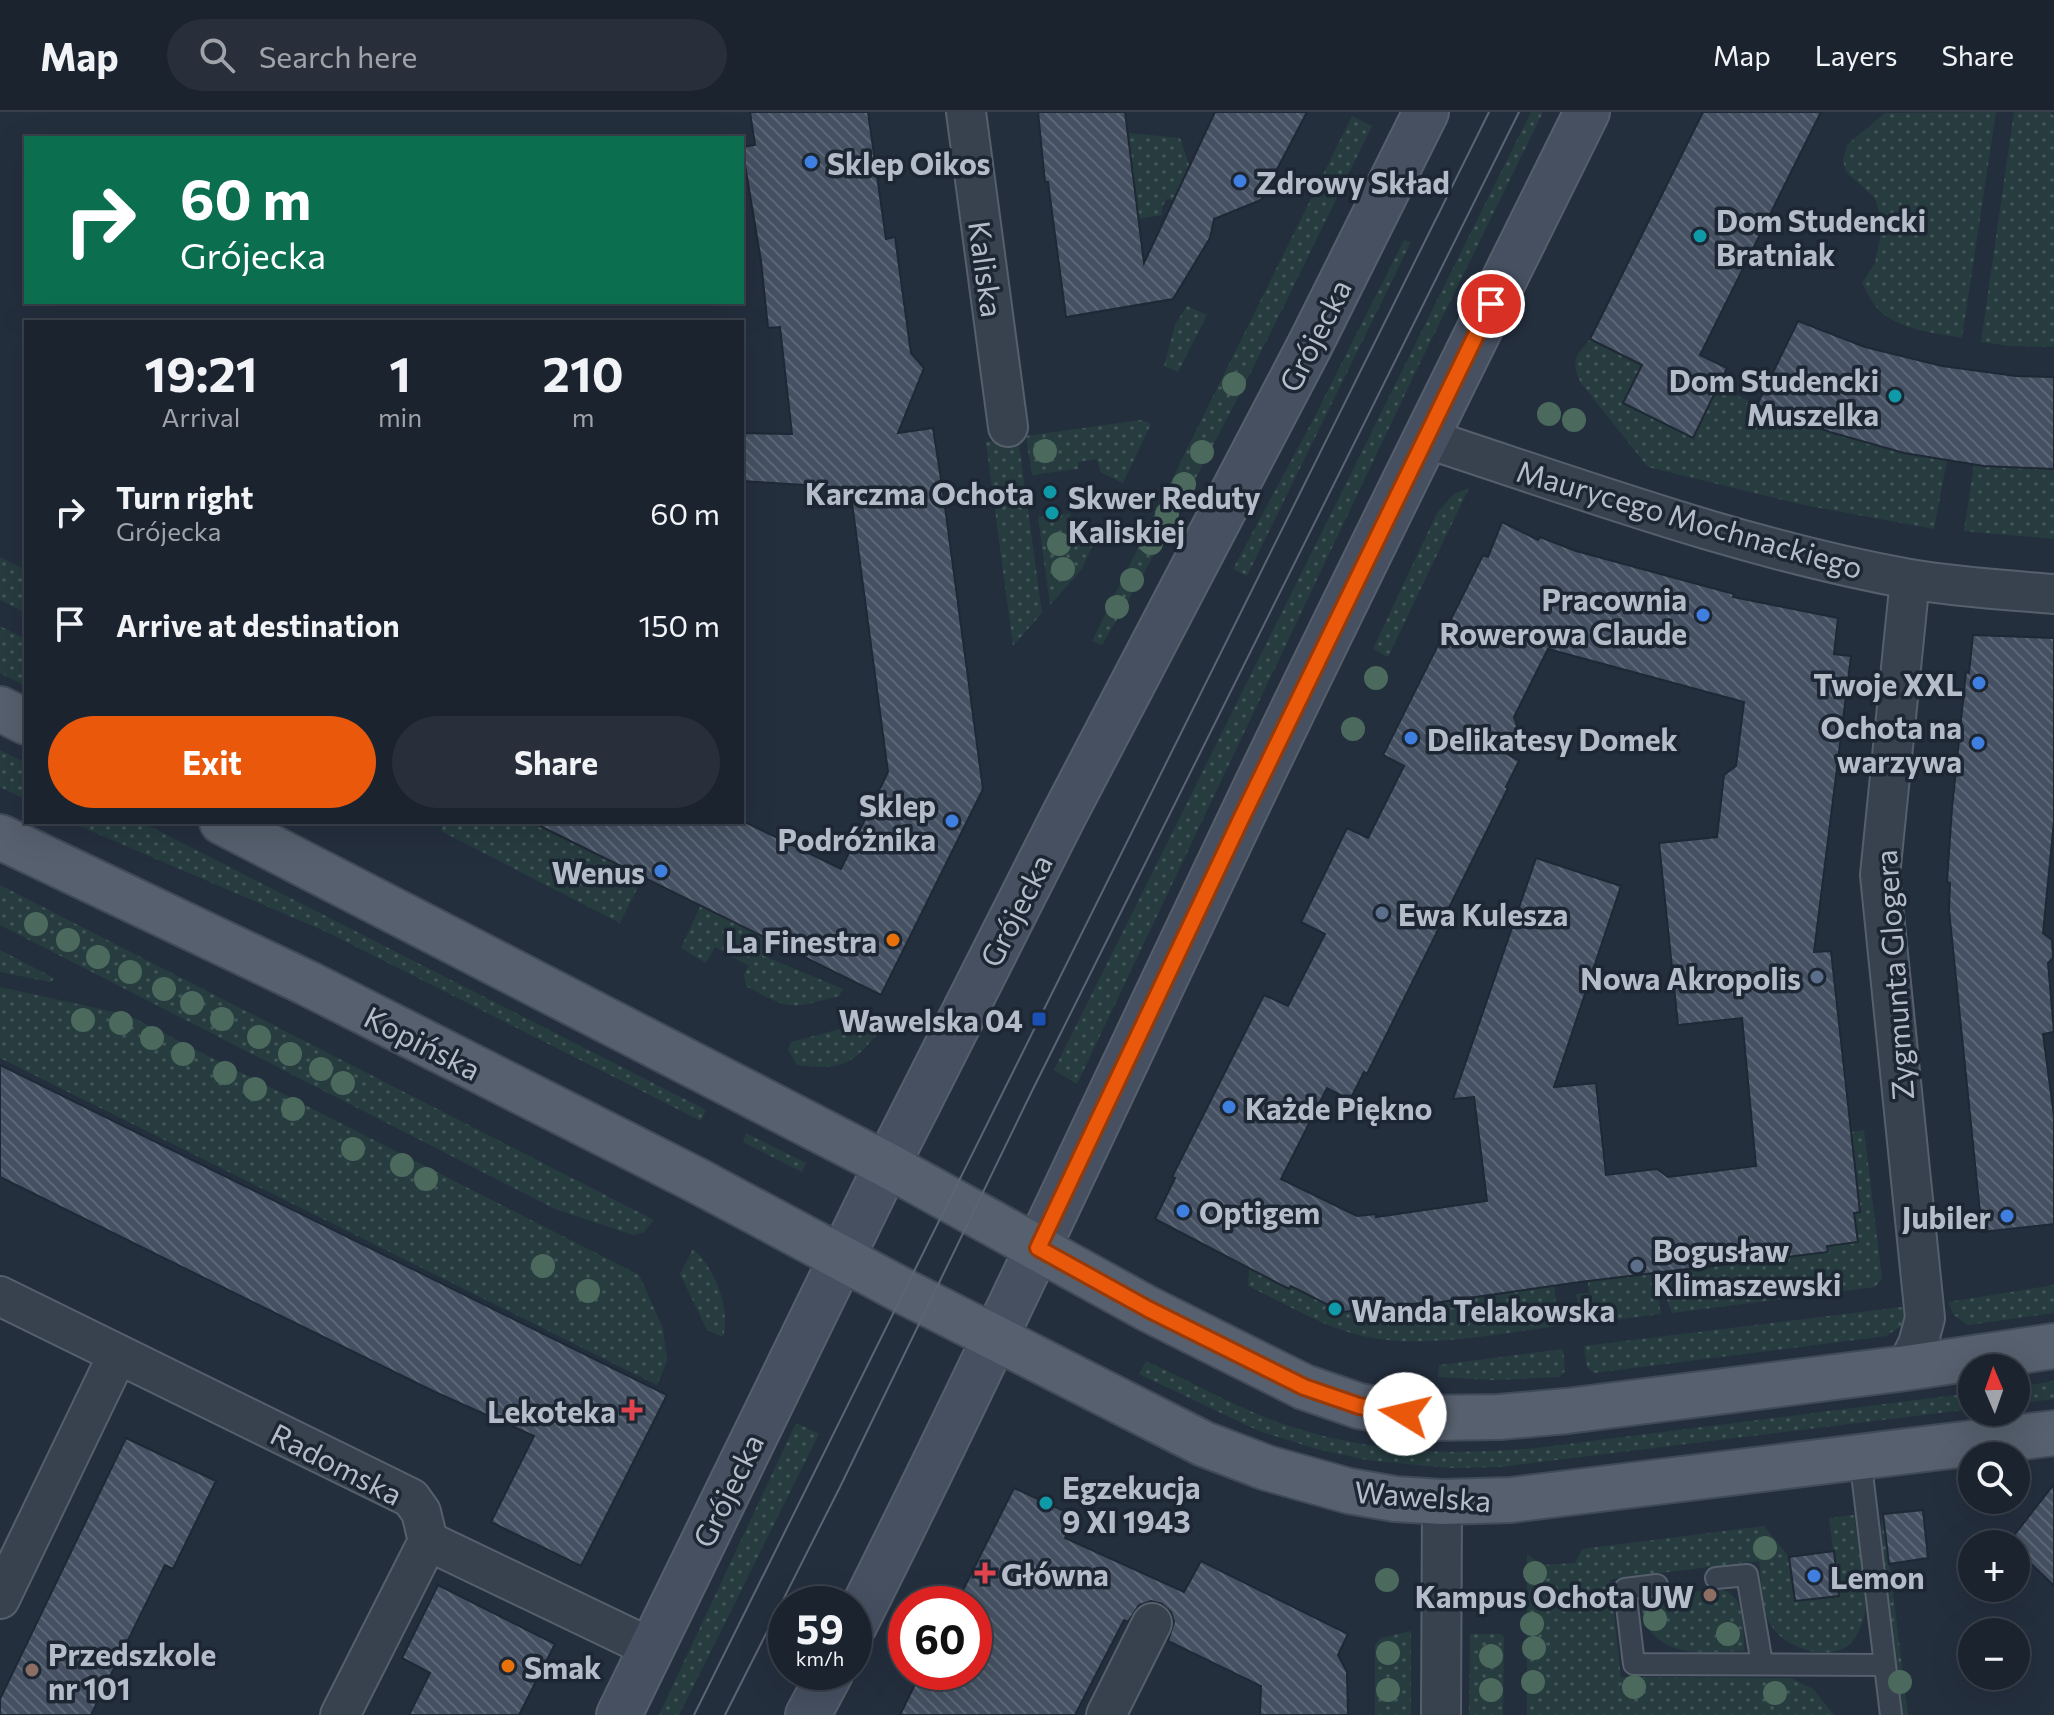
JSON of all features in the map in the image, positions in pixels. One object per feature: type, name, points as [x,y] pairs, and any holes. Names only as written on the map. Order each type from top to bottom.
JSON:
[{"type":"main road","name":"Grójecka","points":[[619,1715],[887,1165],[1064,815],[1311,343],[1426,112]]},
{"type":"main road","points":[[872,1590],[934,1468],[1425,438],[1587,112]]},
{"type":"main road","points":[[0,709],[24,721]]},
{"type":"main road","points":[[226,824],[887,1165],[1148,1309],[1304,1387],[1359,1406],[1428,1418],[1499,1417],[1906,1368],[2054,1346]]},
{"type":"main road","name":"Kopińska","points":[[0,837],[307,983],[698,1181],[841,1258]]},
{"type":"main road","name":"Wawelska","points":[[841,1258],[1204,1444],[1267,1468],[1349,1491],[1395,1499],[1442,1502],[1526,1499],[2054,1433]]},
{"type":"main road","points":[[808,1715],[821,1690]]},
{"type":"street","name":"Kaliska","points":[[966,112],[1008,427]]},
{"type":"street","name":"Maurycego Mochnackiego","points":[[1425,438],[1726,534],[1827,561],[1910,579],[2054,594]]},
{"type":"street","name":"Zygmunta Glogera","points":[[1906,1368],[1918,1344],[1925,1318],[1880,875],[1910,579]]},
{"type":"street","name":"Radomska","points":[[0,1296],[411,1498],[421,1512],[428,1541]]},
{"type":"street","points":[[3,1585],[118,1354]]},
{"type":"street","points":[[1441,1715],[1442,1502]]},
{"type":"street","points":[[340,1715],[428,1541],[651,1648]]},
{"type":"street","points":[[1106,1715],[1152,1623]]},
{"type":"lane","points":[[1860,1457],[1891,1715]]},
{"type":"lane","points":[[1716,1578],[1747,1575],[1762,1664]]},
{"type":"lane","points":[[1657,1585],[1625,1589],[1634,1664],[1885,1665]]},
{"type":"green space","points":[[1531,112],[1543,112],[1417,369],[1077,1084],[1054,1070]]},
{"type":"green space","points":[[1996,112],[1962,338],[1918,330],[1887,317],[1876,307],[1862,283],[1875,263],[1880,239],[1880,215],[1875,198],[1846,172],[1843,160],[1847,145],[1885,113]]},
{"type":"green space","points":[[2014,112],[2050,112],[2054,116],[2054,347],[1981,342]]},
{"type":"green space","points":[[1352,116],[1372,126],[1275,323],[1209,454],[1139,582],[1102,645],[1092,641]]},
{"type":"green space","points":[[1127,133],[1180,138],[1203,206],[1167,199],[1162,215],[1138,219]]},
{"type":"green space","points":[[1404,240],[1411,242],[1247,576],[1233,569]]},
{"type":"green space","points":[[1187,306],[1207,315],[1178,372],[1164,366],[1175,325]]},
{"type":"green space","points":[[1590,339],[1642,365],[1623,403],[1693,437],[1718,387],[1830,432],[1947,460],[1934,529],[1804,505],[1648,467],[1581,383],[1576,359]]},
{"type":"green space","points":[[1141,420],[1151,424],[1123,483],[1100,472],[1097,459],[1078,462],[1078,469],[1032,475],[1026,436]]},
{"type":"green space","points":[[1018,437],[1042,613],[1013,646],[986,442]]},
{"type":"green space","points":[[1974,464],[2054,469],[2054,539],[1964,531]]},
{"type":"green space","points":[[1469,488],[1388,657],[1373,649],[1437,513],[1454,494]]},
{"type":"green space","points":[[1070,513],[1073,535],[1093,544],[1082,569],[1050,605],[1038,517]]},
{"type":"green space","points":[[0,557],[24,569],[24,612],[0,600]]},
{"type":"green space","points":[[0,626],[24,638],[24,685],[0,673]]},
{"type":"green space","points":[[0,750],[24,762],[24,799],[0,787]]},
{"type":"green space","points":[[75,824],[145,824],[706,1110],[701,1121],[329,933]]},
{"type":"green space","points":[[443,824],[536,824],[643,877],[620,923],[441,831]]},
{"type":"green space","points":[[0,885],[654,1220],[643,1233],[633,1235],[555,1209],[0,925]]},
{"type":"green space","points":[[701,905],[776,942],[769,958],[843,989],[839,996],[799,1005],[782,1004],[746,986],[744,974],[749,966],[715,947],[706,963],[681,948]]},
{"type":"green space","points":[[0,950],[54,979],[50,982],[0,972]]},
{"type":"green space","points":[[0,987],[128,1015],[639,1275],[663,1328],[667,1361],[657,1385],[0,1058]]},
{"type":"green space","points":[[863,1023],[879,1032],[852,1059],[836,1066],[797,1065],[788,1050],[791,1042]]},
{"type":"green space","points":[[1864,1130],[1882,1279],[1875,1287],[1672,1313],[1660,1281],[1660,1272],[1827,1252],[1827,1246],[1852,1243],[1857,1237],[1854,1213],[1860,1212],[1851,1132]]},
{"type":"green space","points":[[746,1133],[806,1163],[802,1172],[743,1142]]},
{"type":"green space","points":[[693,1249],[708,1267],[719,1290],[725,1314],[723,1337],[707,1330],[680,1274]]},
{"type":"green space","points":[[1249,1269],[1343,1312],[1421,1305],[1554,1285],[1558,1326],[1430,1341],[1379,1339],[1328,1325],[1248,1286]]},
{"type":"green space","points":[[1654,1273],[1661,1314],[1581,1324],[1576,1294],[1589,1293],[1588,1281]]},
{"type":"green space","points":[[2054,1285],[2054,1313],[1968,1325],[1954,1315],[1948,1302]]},
{"type":"green space","points":[[1910,1306],[1903,1325],[1886,1336],[1594,1373],[1587,1367],[1584,1346]]},
{"type":"green space","points":[[1563,1349],[1565,1371],[1559,1377],[1493,1380],[1438,1377],[1439,1365]]},
{"type":"green space","points":[[1146,1361],[1286,1425],[1348,1442],[1441,1452],[1536,1448],[1958,1395],[1958,1411],[1500,1467],[1449,1468],[1367,1460],[1317,1449],[1259,1431],[1139,1374]]},
{"type":"green space","points":[[2054,1381],[2054,1399],[2030,1402],[2030,1385]]},
{"type":"green space","points":[[796,1423],[819,1434],[679,1715],[659,1715]]},
{"type":"green space","points":[[1883,1511],[1908,1715],[1902,1715],[1881,1530]]},
{"type":"green space","points":[[1854,1515],[1866,1604],[1855,1638],[1840,1650],[1808,1650],[1778,1634],[1765,1612],[1759,1561],[1610,1579],[1621,1677],[1791,1678],[1813,1689],[1834,1715],[1527,1715],[1527,1554],[1542,1565],[1575,1563],[1582,1549],[1764,1526],[1789,1557],[1795,1601],[1839,1595],[1829,1518]]},
{"type":"green space","points":[[1717,1589],[1734,1597],[1738,1604],[1745,1651],[1696,1652],[1672,1647],[1652,1633],[1645,1623],[1643,1603],[1652,1597]]},
{"type":"green space","points":[[1411,1631],[1411,1715],[1375,1715],[1375,1645],[1381,1638]]},
{"type":"green space","points":[[1470,1634],[1501,1634],[1504,1637],[1503,1715],[1469,1715]]},
{"type":"building","points":[[750,112],[868,112],[886,239],[895,237],[911,353],[924,368],[898,433],[933,428],[943,492],[983,789],[881,995],[536,824],[745,822],[841,869],[888,772],[850,488],[744,481],[744,433],[792,434],[780,327],[768,328],[761,261],[744,159],[744,147],[755,145]]},
{"type":"building","points":[[1038,112],[1125,112],[1144,263],[1215,112],[1307,112],[1261,200],[1214,219],[1210,238],[1173,299],[1066,317],[1048,182],[1045,182]]},
{"type":"building","name":"Dom Studencki Bratniak","points":[[1703,112],[1821,112],[1700,355],[1727,368],[1693,438],[1623,403],[1642,365],[1590,339]]},
{"type":"building","name":"Dom Studencki Muszelka","points":[[1798,321],[1865,347],[1942,366],[2016,376],[2054,377],[2054,469],[1984,466],[1904,453],[1830,432],[1757,405]]},
{"type":"building","points":[[1502,522],[1538,540],[1540,537],[1576,551],[1734,594],[1733,597],[1838,618],[1834,654],[1851,656],[1814,952],[1831,951],[1860,1212],[1854,1213],[1858,1242],[1827,1246],[1828,1252],[1420,1305],[1342,1312],[1291,1286],[1289,1289],[1155,1219],[1175,1178],[1172,1177],[1264,995],[1288,1006],[1325,934],[1301,922],[1347,828],[1368,838],[1404,766],[1383,755],[1483,555],[1488,557]],"holes":[[[1548,649],[1744,702],[1736,766],[1724,775],[1717,837],[1659,843],[1678,1025],[1742,1018],[1756,1166],[1668,1177],[1657,1169],[1606,1175],[1596,1083],[1554,1087],[1621,886],[1536,858],[1453,1099],[1474,1097],[1487,1201],[1376,1217],[1376,1214],[1357,1216],[1281,1179],[1327,1088],[1350,1100],[1364,1072],[1367,1074],[1508,788],[1519,761],[1507,754],[1519,732],[1514,717]]]},
{"type":"building","points":[[1973,635],[2054,638],[2054,821],[2043,933],[2052,940],[2053,958],[2048,963],[2054,1032],[2043,1034],[2054,1116],[2054,1224],[1982,1232],[1949,910],[1950,883],[1947,882],[1966,672],[1969,673]]},
{"type":"building","points":[[0,1065],[667,1395],[581,1566],[491,1522],[534,1436],[435,1392],[0,1177]]},
{"type":"building","points":[[126,1438],[216,1481],[173,1569],[165,1565],[91,1715],[0,1715],[0,1699]]},
{"type":"building","points":[[2054,1484],[2054,1586],[2030,1563],[2030,1530],[2018,1530]]},
{"type":"building","points":[[1014,1488],[1075,1516],[1065,1538],[1184,1592],[1201,1561],[1348,1634],[1338,1655],[1347,1672],[1348,1715],[1260,1715],[1261,1686],[1168,1641],[1174,1622],[1171,1612],[1162,1604],[1151,1601],[1139,1605],[1128,1622],[1124,1620],[1075,1715],[900,1715],[912,1690],[992,1690],[992,1586],[965,1586]]},
{"type":"building","points":[[1923,1510],[1928,1558],[1889,1564],[1883,1514]]},
{"type":"building","name":"Lemon","points":[[1834,1551],[1839,1596],[1795,1601],[1789,1557]]},
{"type":"building","points":[[438,1585],[555,1644],[519,1715],[409,1715],[430,1673],[402,1658]]},
{"type":"tram line","points":[[694,1715],[1489,112]]},
{"type":"tram line","points":[[725,1715],[1519,112]]},
{"type":"place","name":"Sklep Oikos","points":[[811,162]]},
{"type":"place","name":"Zdrowy Skład","points":[[1240,181]]},
{"type":"place","name":"Dom Studencki Bratniak","points":[[1700,236]]},
{"type":"place","name":"Dom Studencki Muszelka","points":[[1895,396]]},
{"type":"place","name":"Karczma Ochota","points":[[1050,492]]},
{"type":"place","name":"Skwer Reduty Kaliskiej","points":[[1052,513]]},
{"type":"place","name":"Pracownia Rowerowa Claude","points":[[1703,615]]},
{"type":"place","name":"Twoje XXL","points":[[1979,683]]},
{"type":"place","name":"Delikatesy Domek","points":[[1411,738]]},
{"type":"place","name":"Ochota na warzywa","points":[[1978,743]]},
{"type":"place","name":"Sklep Podróżnika","points":[[952,821]]},
{"type":"place","name":"Wenus","points":[[661,871]]},
{"type":"place","name":"Ewa Kulesza","points":[[1382,913]]},
{"type":"place","name":"La Finestra","points":[[893,940]]},
{"type":"place","name":"Nowa Akropolis","points":[[1817,977]]},
{"type":"place","name":"Wawelska 04","points":[[1039,1019]]},
{"type":"place","name":"Każde Piękno","points":[[1229,1107]]},
{"type":"place","name":"Optigem","points":[[1183,1211]]},
{"type":"place","name":"Jubiler","points":[[2007,1216]]},
{"type":"place","name":"Bogusław Klimaszewski","points":[[1637,1266]]},
{"type":"place","name":"Wanda Telakowska","points":[[1335,1309]]},
{"type":"place","name":"Lekoteka","points":[[632,1410]]},
{"type":"place","name":"Egzekucja 9 XI 1943","points":[[1046,1503]]},
{"type":"place","name":"Główna","points":[[985,1573]]},
{"type":"place","name":"Lemon","points":[[1814,1576]]},
{"type":"place","name":"Kampus Ochota UW","points":[[1710,1595]]},
{"type":"place","name":"Smak","points":[[508,1666]]},
{"type":"place","name":"Przedszkole nr 101","points":[[32,1670]]},
{"type":"route","points":[[1405,1414],[1359,1406],[1304,1387],[1148,1309],[1038,1248],[1240,821],[1491,304]]}]
